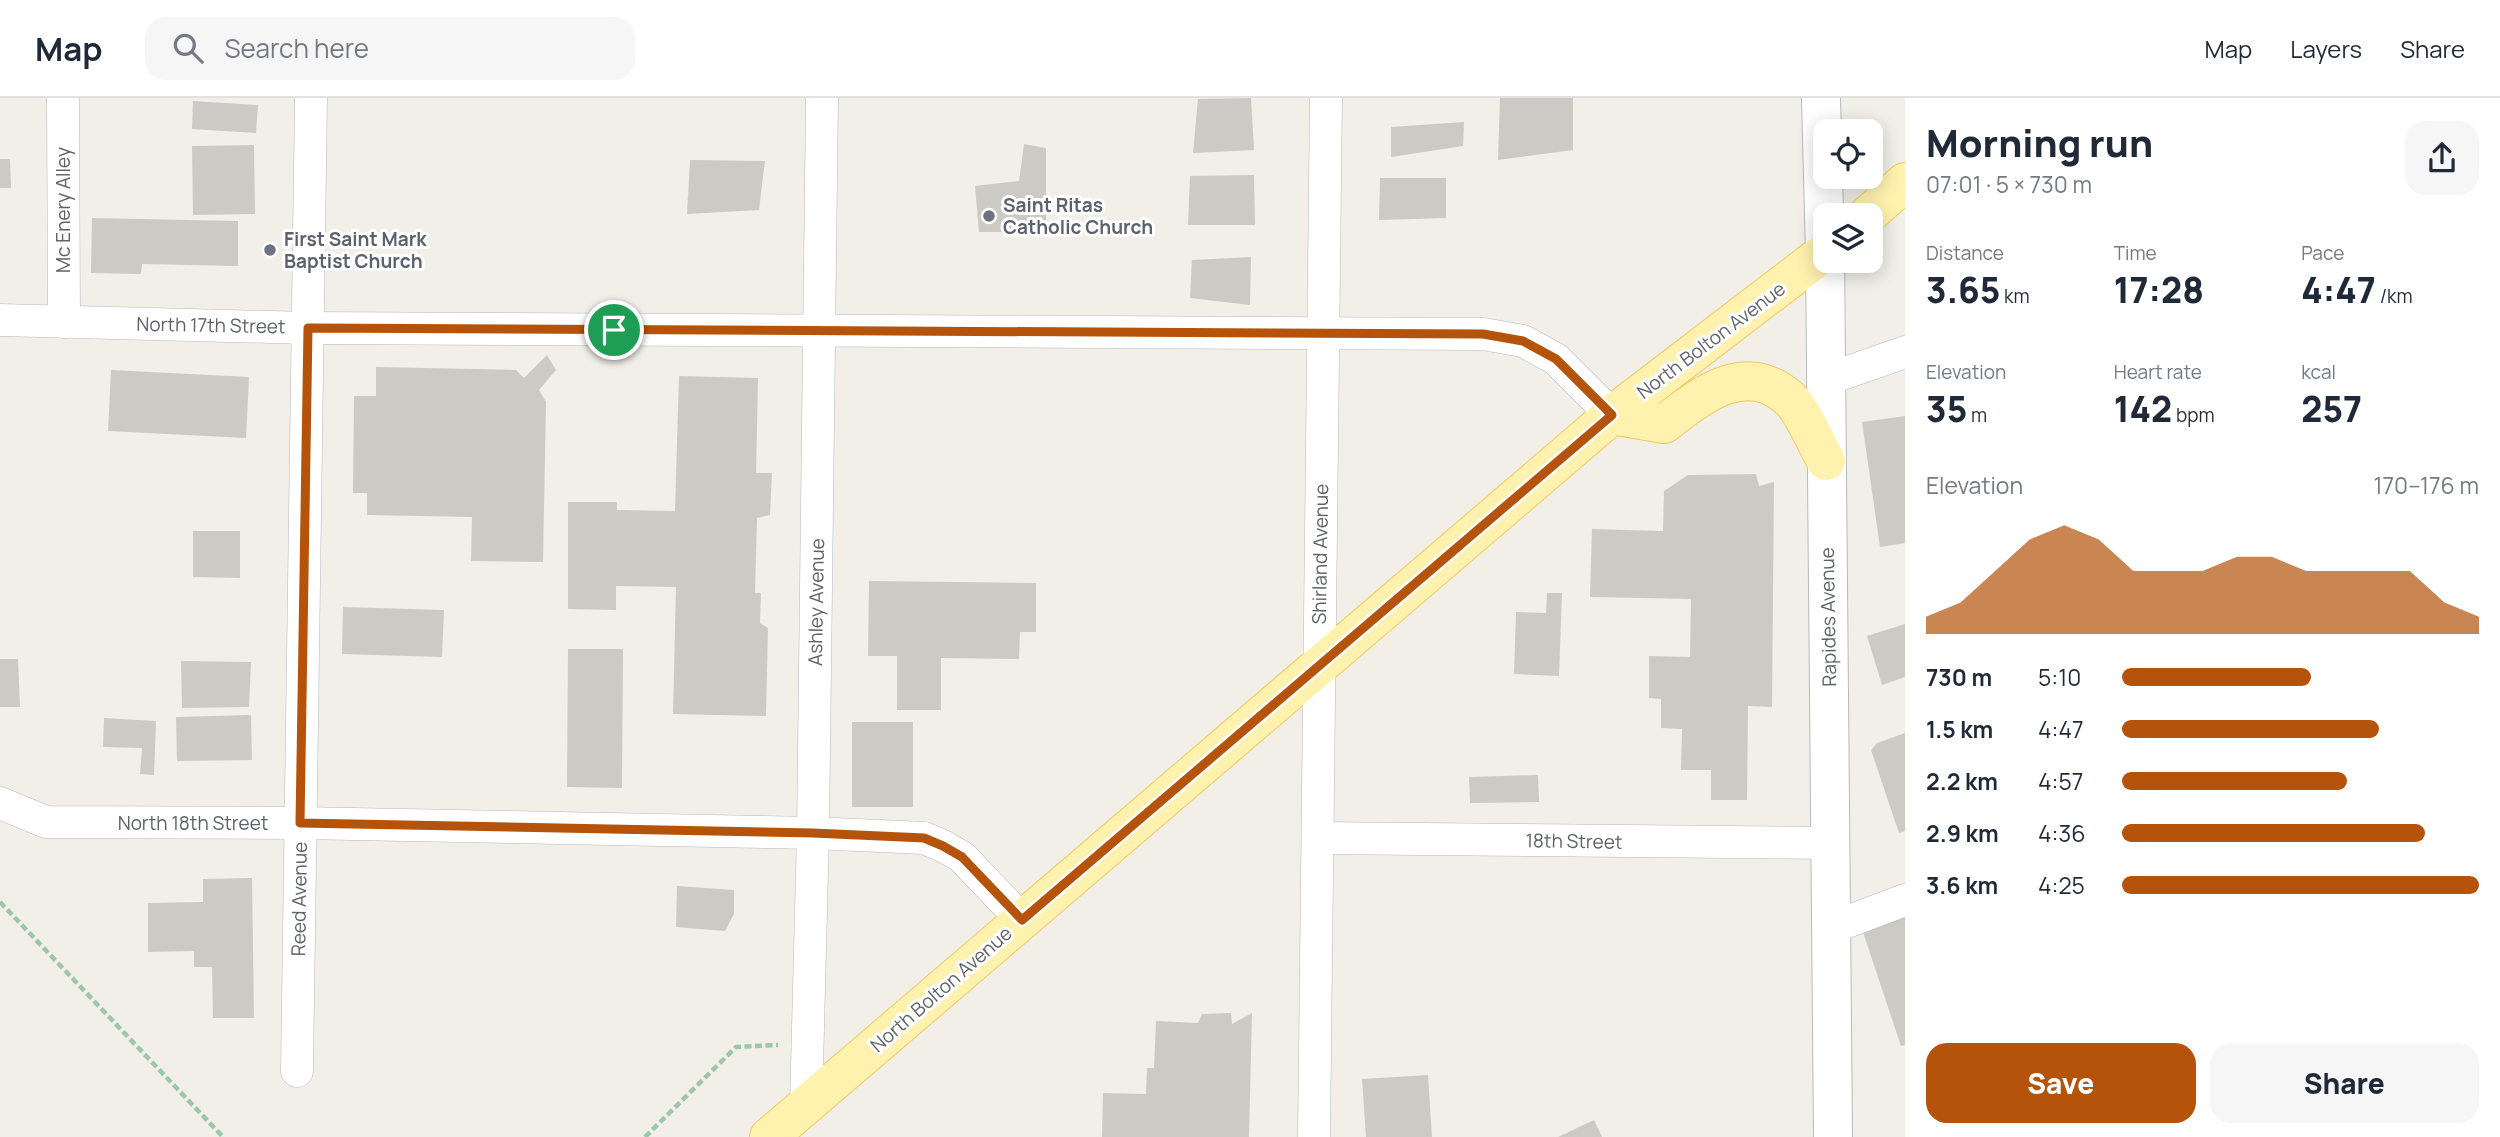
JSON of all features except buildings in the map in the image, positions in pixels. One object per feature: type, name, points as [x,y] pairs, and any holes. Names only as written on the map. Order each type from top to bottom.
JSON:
[{"type":"main road","name":"Rapides Avenue","points":[[1821,98],[1824,203]]},
{"type":"main road","points":[[1881,203],[1905,182]]},
{"type":"main road","name":"North Bolton Avenue","points":[[769,1137],[1612,415],[1813,262]]},
{"type":"main road","name":"Rapides Avenue","points":[[1825,273],[1833,1137]]},
{"type":"main road","points":[[1612,415],[1664,424],[1713,389],[1740,380],[1771,386],[1791,401],[1826,461]]},
{"type":"street","name":"Mc Enery Alley","points":[[63,98],[64,322]]},
{"type":"street","name":"Reed Avenue","points":[[297,1070],[311,98]]},
{"type":"street","name":"Ashley Avenue","points":[[806,1106],[813,833],[822,98]]},
{"type":"street","name":"Shirland Avenue","points":[[1314,1137],[1326,98]]},
{"type":"street","name":"North 17th Street","points":[[0,320],[308,328],[1483,334],[1523,341],[1556,359],[1612,415]]},
{"type":"street","points":[[1825,380],[1905,352]]},
{"type":"street","name":"North 18th Street","points":[[0,803],[46,822],[300,823],[813,833],[924,838],[962,857],[1022,920]]},
{"type":"street","name":"18th Street","points":[[1318,838],[1830,843]]},
{"type":"street","points":[[1831,929],[1905,900]]},
{"type":"path","points":[[0,902],[223,1137]]},
{"type":"path","points":[[645,1137],[736,1047],[807,1044]]},
{"type":"place","name":"Saint Ritas Catholic Church","points":[[989,216]]},
{"type":"place","name":"First Saint Mark Baptist Church","points":[[270,250]]},
{"type":"route","points":[[308,328],[614,330],[1483,334],[1523,341],[1556,359],[1612,415],[1022,920],[962,857],[924,838],[813,833],[300,823],[308,328]]}]
